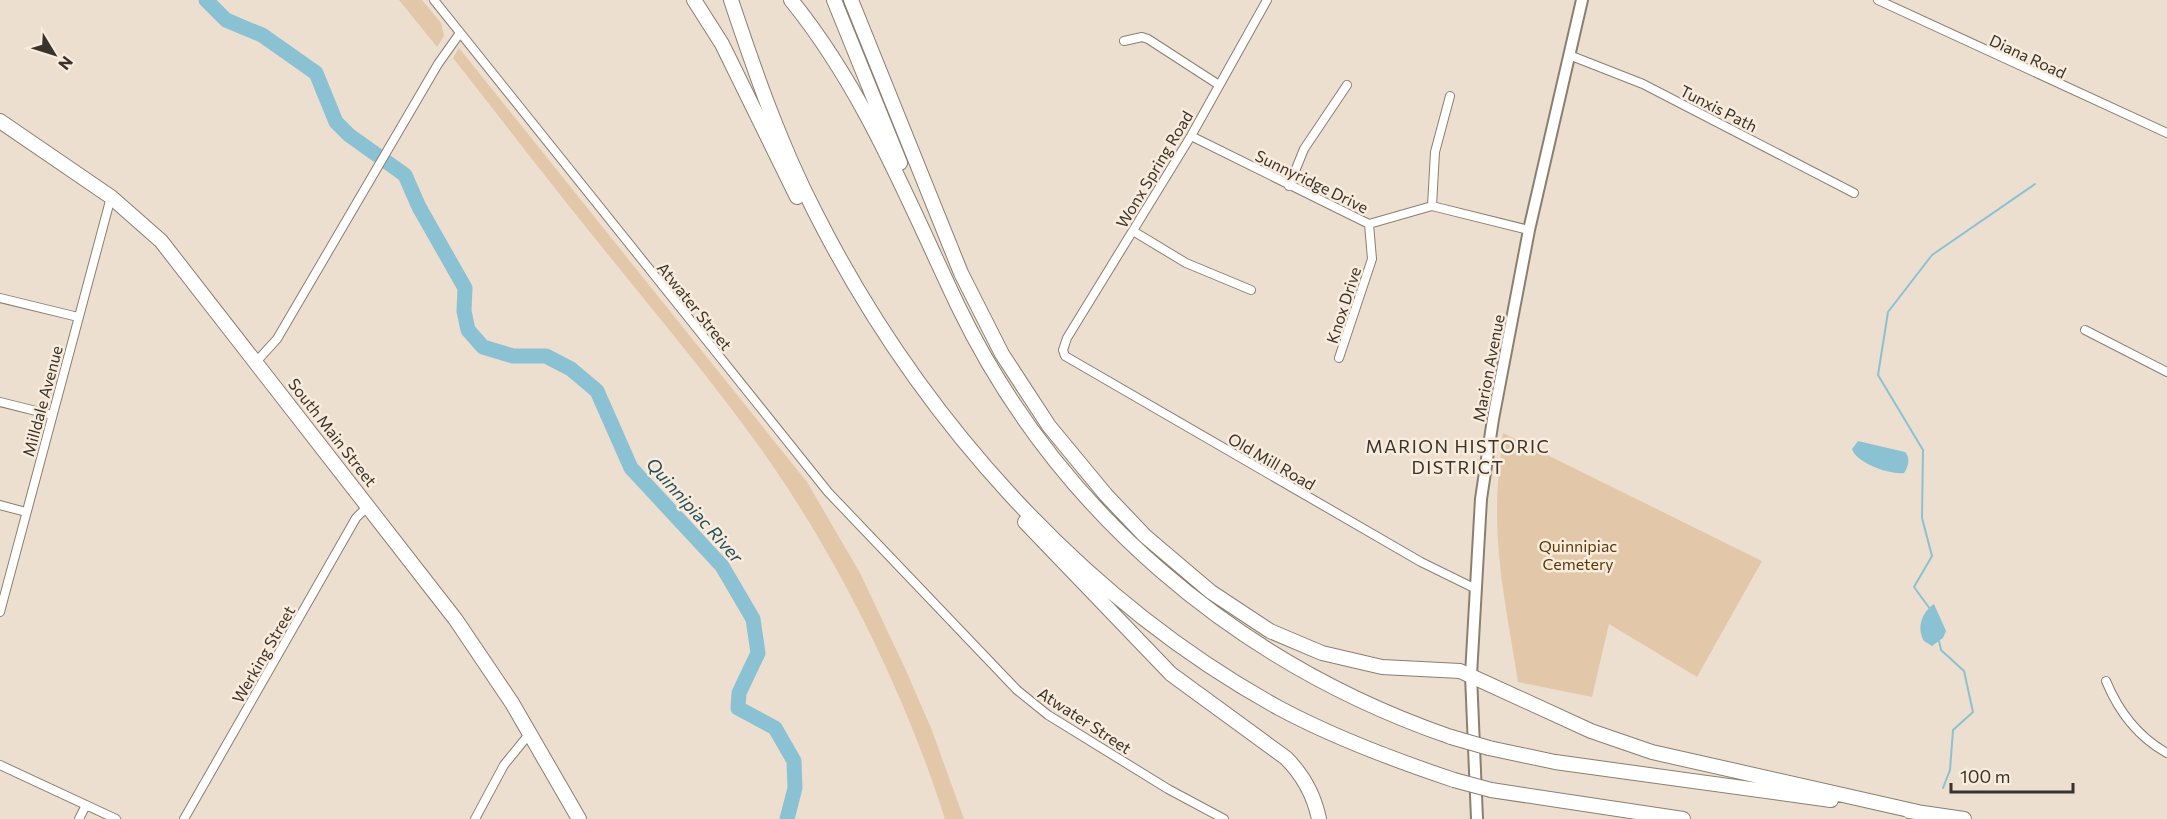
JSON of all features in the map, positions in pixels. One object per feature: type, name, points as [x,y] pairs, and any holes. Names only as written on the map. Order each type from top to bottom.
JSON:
[{"type":"highway","points":[[694,0],[722,44],[809,220],[905,364],[1005,500],[1164,667],[1296,768],[1311,792],[1319,819]]},
{"type":"highway","points":[[731,0],[761,89],[790,160],[814,212],[857,289]]},
{"type":"highway","points":[[790,0],[829,51],[856,97],[978,344],[1019,411],[1073,483],[1134,547],[1202,605],[1275,656],[1352,697],[1451,737],[1489,748],[1565,764],[1964,819]]},
{"type":"highway","points":[[834,0],[946,279]]},
{"type":"highway","points":[[850,0],[961,273],[988,328],[1033,403],[1106,495],[1145,536],[1211,592],[1254,622],[1287,640],[1362,664],[1402,669],[1460,671],[1591,730],[1652,752],[1918,812]]},
{"type":"highway","name":"South Main Street","points":[[0,121],[111,197],[161,241],[462,627],[530,733],[579,819]]},
{"type":"highway","points":[[959,435],[1017,501],[1081,563],[1140,613],[1202,659],[1280,708],[1335,735],[1454,780],[1491,790],[1683,819]]},
{"type":"main road","name":"Marion Avenue","points":[[1477,819],[1471,675],[1474,588],[1484,472],[1529,230],[1582,0]]},
{"type":"street","name":"Atwater Street","points":[[434,0],[828,492],[1017,690],[1057,720],[1168,789],[1224,819]]},
{"type":"street","name":"Diana Road","points":[[1878,0],[2167,134]]},
{"type":"street","name":"Wonx Spring Road","points":[[1063,350],[1067,338],[1191,136],[1264,1]]},
{"type":"street","points":[[256,362],[277,339],[385,154],[451,44],[460,33]]},
{"type":"street","points":[[1124,41],[1142,37],[1148,39],[1219,85]]},
{"type":"street","name":"Tunxis Path","points":[[1569,55],[1643,84],[1854,193]]},
{"type":"street","points":[[1290,186],[1304,149],[1347,85]]},
{"type":"street","points":[[1432,206],[1436,152],[1450,96]]},
{"type":"street","name":"Sunnyridge Drive","points":[[1191,136],[1369,224],[1432,206],[1529,230]]},
{"type":"street","name":"Milldale Avenue","points":[[0,612],[111,197]]},
{"type":"street","name":"Knox Drive","points":[[1340,358],[1372,260],[1369,224]]},
{"type":"street","points":[[1133,231],[1186,263],[1251,290]]},
{"type":"street","points":[[0,298],[78,317]]},
{"type":"street","points":[[2085,330],[2167,372]]},
{"type":"street","name":"Old Mill Road","points":[[1063,350],[1068,360],[1421,562],[1474,588]]},
{"type":"street","points":[[0,402],[52,416]]},
{"type":"street","points":[[0,504],[26,512]]},
{"type":"street","name":"Werking Street","points":[[184,819],[356,518],[369,505]]},
{"type":"street","points":[[2106,681],[2116,705],[2135,728],[2167,753]]},
{"type":"street","points":[[475,819],[504,765],[530,733]]},
{"type":"street","points":[[0,765],[116,819]]},
{"type":"street","points":[[79,819],[86,805]]},
{"type":"green space","points":[[399,0],[422,0],[441,23],[444,36],[437,47]]},
{"type":"green space","points":[[459,48],[807,482],[860,573],[904,666],[931,728],[964,819],[945,819],[910,723],[867,627],[817,535],[790,491],[719,392],[453,58]]},
{"type":"green space","name":"Quinnipiac Cemetery","points":[[1503,433],[1762,561],[1697,677],[1609,624],[1592,697],[1518,682],[1504,594],[1497,529]]},
{"type":"water","points":[[1858,441],[1905,452],[1908,462],[1904,473],[1882,470],[1860,459],[1852,449]]},
{"type":"water","points":[[1934,604],[1946,631],[1943,638],[1932,646],[1924,641],[1920,626],[1923,616]]},
{"type":"waterway","name":"Quinnipiac River","points":[[206,0],[226,20],[262,35],[316,73],[336,122],[349,135],[405,175],[419,207],[465,288],[464,311],[468,330],[483,347],[513,356],[546,356],[571,369],[597,391],[631,468],[722,566],[753,619],[758,653],[739,693],[738,708],[775,728],[794,761],[795,788],[787,819]]},
{"type":"waterway","points":[[1930,609],[1914,587],[1932,556],[1922,518],[1923,450],[1878,375],[1888,312],[1932,255],[2035,184]]},
{"type":"waterway","points":[[1939,641],[1941,650],[1964,671],[1973,712],[1953,730],[1950,770],[1943,788]]},
{"type":"district","name":"MARION HISTORIC DISTRICT","points":[[1458,456]]}]
